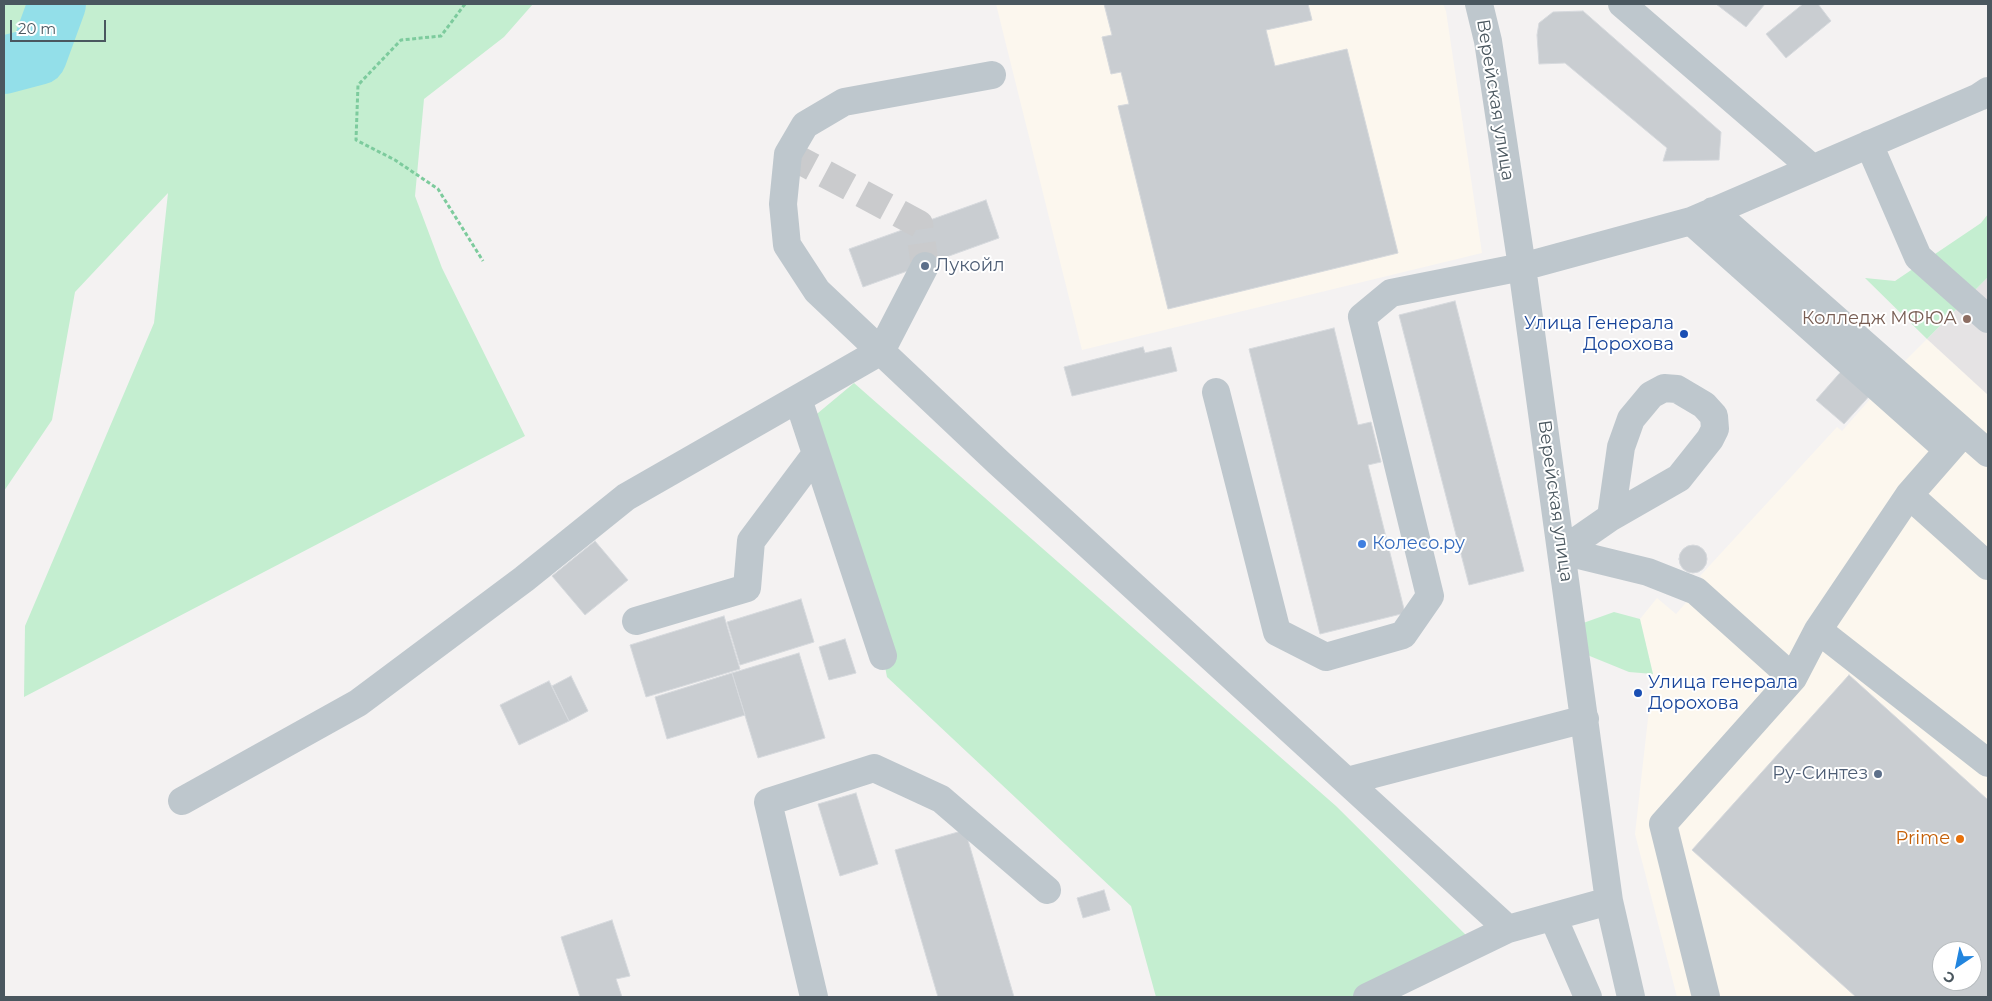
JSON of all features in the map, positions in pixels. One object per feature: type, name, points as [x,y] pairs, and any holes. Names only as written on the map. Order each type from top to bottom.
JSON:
[{"type":"street","name":"Верейская улица","points":[[1479,4],[1488,41],[1522,267],[1609,901],[1631,997]]},
{"type":"street","points":[[1622,4],[1812,168]]},
{"type":"street","points":[[992,75],[844,102],[805,125],[788,154],[783,204],[787,245],[817,291],[998,462],[1508,929]]},
{"type":"street","points":[[1216,392],[1276,632],[1326,657],[1403,635],[1430,596],[1362,317],[1391,293],[1522,267],[1702,216],[1978,98],[1988,91]]},
{"type":"street","points":[[1869,144],[1918,257],[1988,319]]},
{"type":"street","points":[[1702,216],[1956,441],[1988,453]]},
{"type":"street","points":[[182,801],[358,703],[524,579],[626,497],[881,350],[925,266]]},
{"type":"street","points":[[1562,552],[1611,517],[1679,478],[1710,439],[1715,429],[1714,416],[1704,405],[1677,389],[1664,388],[1651,395],[1631,419],[1621,447],[1611,517]]},
{"type":"street","points":[[798,398],[883,656]]},
{"type":"street","points":[[1706,997],[1663,824],[1787,685],[1818,630],[1909,495],[1956,441]]},
{"type":"street","points":[[636,621],[746,588],[751,541],[816,454]]},
{"type":"street","points":[[1909,495],[1988,566]]},
{"type":"street","points":[[1562,552],[1648,572],[1696,591],[1787,685]]},
{"type":"street","points":[[1818,630],[1988,763]]},
{"type":"street","points":[[1347,781],[1585,719]]},
{"type":"street","points":[[814,997],[768,802],[874,768],[941,799],[1047,890]]},
{"type":"street","points":[[1368,997],[1508,929],[1609,901]]},
{"type":"street","points":[[1553,917],[1588,997]]},
{"type":"path","points":[[465,4],[441,36],[401,40],[358,85],[356,140],[395,160],[438,188],[483,261]]},
{"type":"shaded area","points":[[996,4],[1443,4],[1446,11],[1482,253],[1082,350]]},
{"type":"shaded area","name":"Колледж МФЮА","points":[[1988,277],[1988,395],[1927,339]]},
{"type":"shaded area","points":[[1927,339],[1988,395],[1988,997],[1677,997],[1635,834],[1653,674],[1640,619],[1657,598],[1676,614],[1705,581],[1700,576],[1837,427],[1842,431],[1895,371]]},
{"type":"green space","points":[[4,4],[533,4],[504,37],[424,99],[415,196],[442,268],[525,436],[24,697],[25,626],[154,323],[168,193],[75,292],[52,420],[4,491]]},
{"type":"green space","points":[[1988,214],[1988,277],[1927,339],[1865,278],[1895,281],[1981,223]]},
{"type":"green space","points":[[854,383],[1336,806],[1476,945],[1367,997],[1156,997],[1131,906],[887,677],[883,656],[806,423]]},
{"type":"green space","points":[[1614,612],[1640,619],[1653,674],[1629,672],[1575,650],[1572,627]]},
{"type":"building","points":[[1104,4],[1308,4],[1312,20],[1266,30],[1275,66],[1347,49],[1398,253],[1168,309],[1118,106],[1129,104],[1121,72],[1111,74],[1102,37],[1112,35]]},
{"type":"building","points":[[1716,4],[1765,4],[1746,27]]},
{"type":"building","points":[[1803,4],[1818,4],[1831,21],[1786,58],[1766,34]]},
{"type":"building","points":[[1583,11],[1721,132],[1719,160],[1663,161],[1667,148],[1565,63],[1539,64],[1537,35],[1539,23],[1553,12]]},
{"type":"building","points":[[986,200],[999,238],[863,287],[849,249]]},
{"type":"building","points":[[1455,301],[1524,571],[1469,585],[1399,315]]},
{"type":"building","points":[[1334,328],[1358,425],[1371,422],[1381,462],[1368,465],[1405,613],[1320,634],[1249,349]]},
{"type":"building","points":[[1143,347],[1145,353],[1171,347],[1177,371],[1072,396],[1064,367]]},
{"type":"building","points":[[1845,367],[1873,392],[1844,424],[1816,400]]},
{"type":"building","points":[[595,541],[628,580],[585,615],[552,576]]},
{"type":"building","points":[[1693,545],[1703,549],[1707,559],[1703,569],[1693,573],[1683,569],[1679,559],[1683,549]]},
{"type":"building","points":[[801,599],[814,642],[740,665],[727,622]]},
{"type":"building","points":[[724,616],[740,669],[646,697],[630,645]]},
{"type":"building","points":[[845,639],[856,673],[829,680],[819,647]]},
{"type":"building","points":[[799,653],[825,738],[758,758],[732,673]]},
{"type":"building","points":[[732,673],[745,715],[667,739],[655,697]]},
{"type":"building","points":[[1849,675],[1988,800],[1988,997],[1856,997],[1692,850]]},
{"type":"building","points":[[571,676],[588,711],[569,721],[552,686]]},
{"type":"building","points":[[549,681],[569,721],[519,745],[500,705]]},
{"type":"building","points":[[856,793],[878,864],[840,876],[818,804]]},
{"type":"building","points":[[965,830],[1014,997],[938,997],[895,850]]},
{"type":"building","points":[[1104,890],[1110,910],[1083,918],[1077,898]]},
{"type":"building","points":[[612,920],[630,976],[616,979],[622,997],[580,997],[561,937]]},
{"type":"waterway","points":[[4,65],[38,56],[57,4]]},
{"type":"tunnel","points":[[788,154],[919,224],[925,266]]},
{"type":"place","name":"Лукойл","points":[[925,266]]},
{"type":"place","name":"Колледж МФЮА","points":[[1967,319]]},
{"type":"place","name":"Улица Генерала Дорохова","points":[[1684,334]]},
{"type":"place","name":"Колесо.ру","points":[[1362,544]]},
{"type":"place","name":"Улица генерала Дорохова","points":[[1638,693]]},
{"type":"place","name":"Ру-Синтез","points":[[1878,774]]},
{"type":"place","name":"Prime","points":[[1960,839]]}]
